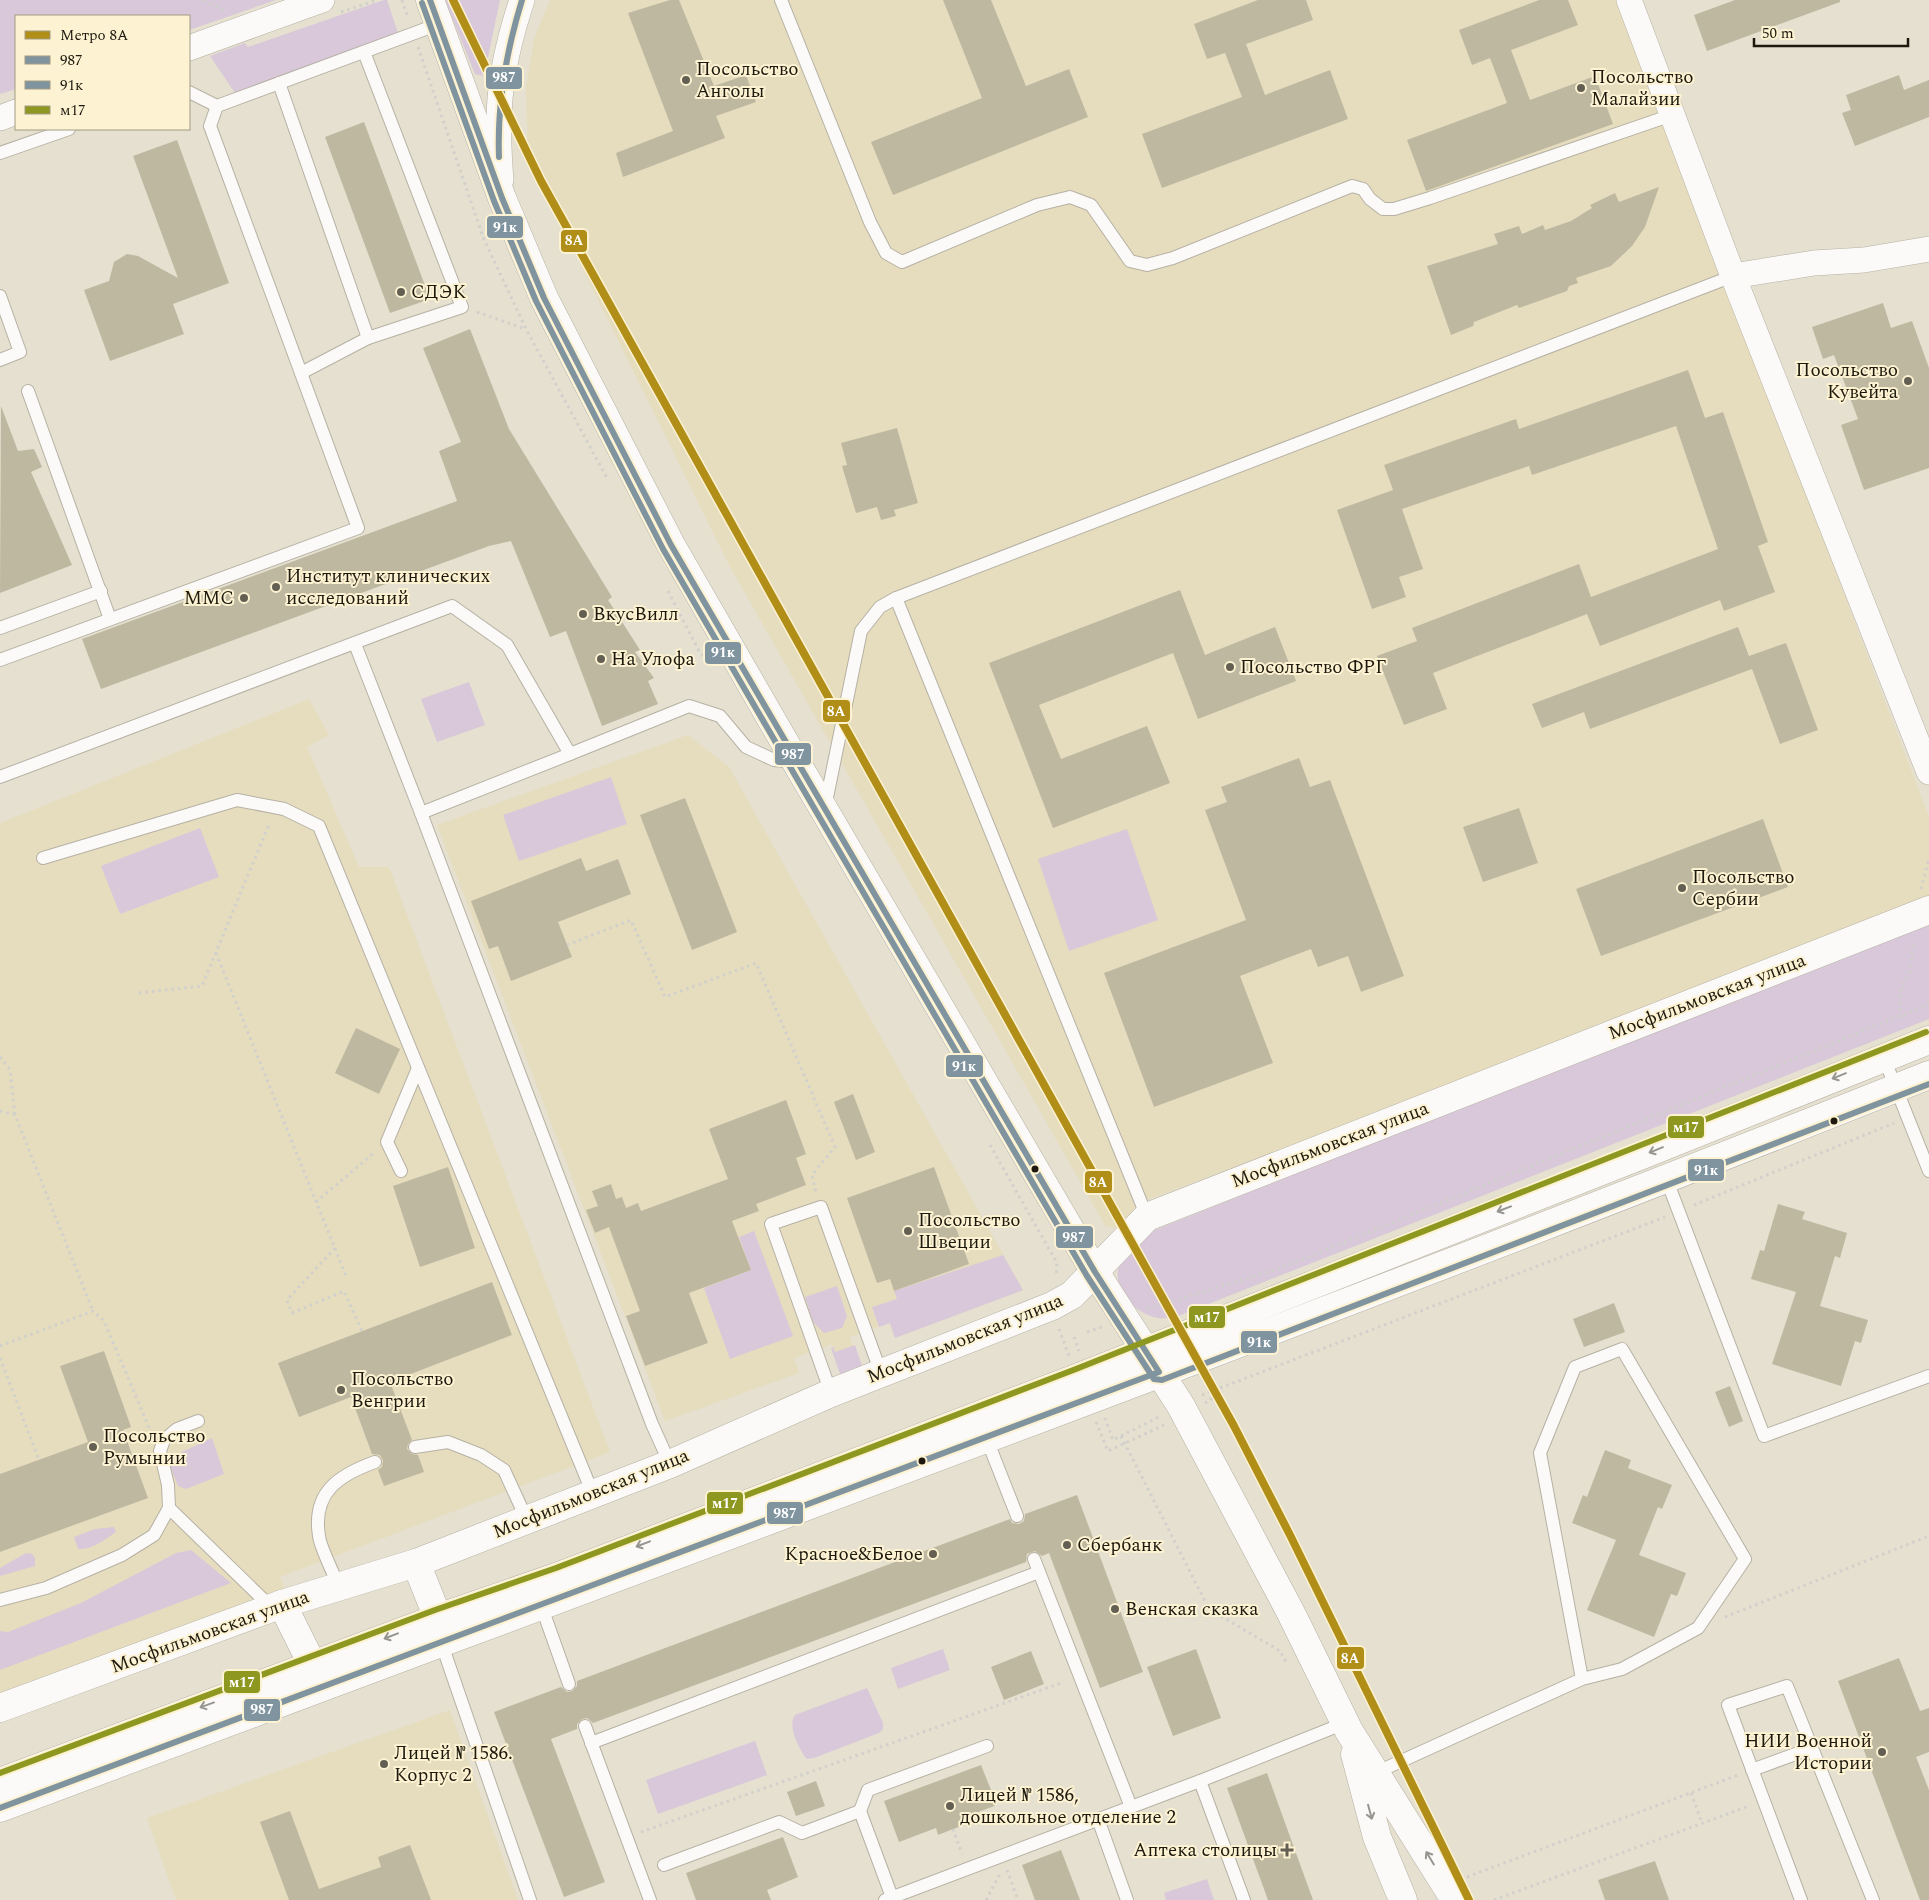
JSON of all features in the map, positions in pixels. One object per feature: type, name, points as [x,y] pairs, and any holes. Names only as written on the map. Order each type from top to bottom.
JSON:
[{"type":"main road","points":[[435,12],[502,198],[544,298],[667,536],[796,762],[1095,1272],[1185,1413],[1291,1613],[1347,1727],[1455,1900]]},
{"type":"main road","name":"Мосфильмовская улица","points":[[0,1708],[277,1606],[416,1563],[670,1464],[831,1393],[1052,1306],[1072,1295],[1147,1217],[1929,910]]},
{"type":"main road","points":[[0,1808],[440,1630],[559,1576],[1069,1381],[1145,1349],[1642,1156],[1929,1040]]},
{"type":"main road","points":[[0,1782],[313,1666],[440,1630],[540,1605],[1159,1372],[1929,1075]]},
{"type":"main road","points":[[416,1563],[440,1630]]},
{"type":"main road","points":[[277,1606],[313,1666]]},
{"type":"main road","points":[[1347,1727],[1377,1837],[1403,1900]]},
{"type":"street","points":[[190,48],[322,0]]},
{"type":"street","points":[[502,198],[498,137],[499,93],[508,41],[522,0]]},
{"type":"street","points":[[1630,0],[1733,276],[1929,772]]},
{"type":"street","points":[[0,118],[15,112]]},
{"type":"street","points":[[1733,276],[1814,263],[1864,260],[1929,249]]},
{"type":"lane","points":[[781,0],[870,222],[886,253],[902,262],[1037,206],[1070,197],[1091,205],[1130,261],[1147,265],[1173,258],[1352,186],[1364,189],[1370,199],[1383,209],[1394,208],[1439,195],[1672,115]]},
{"type":"lane","points":[[190,92],[217,106],[364,52],[435,12]]},
{"type":"lane","points":[[301,373],[368,338],[462,307],[364,52]]},
{"type":"lane","points":[[279,83],[368,338]]},
{"type":"lane","points":[[0,660],[358,528],[210,126],[217,106]]},
{"type":"lane","points":[[0,153],[66,130]]},
{"type":"lane","points":[[825,809],[862,631],[880,607],[896,598],[1733,276]]},
{"type":"lane","points":[[0,296],[20,352],[0,360]]},
{"type":"lane","points":[[28,391],[110,619]]},
{"type":"lane","points":[[0,628],[101,591]]},
{"type":"lane","points":[[896,598],[1147,1217]]},
{"type":"lane","points":[[0,777],[452,606],[507,645],[570,754]]},
{"type":"lane","points":[[354,644],[421,813],[652,1424],[670,1464]]},
{"type":"lane","points":[[421,813],[689,706],[720,716],[746,747],[774,760],[796,762]]},
{"type":"lane","points":[[43,858],[237,800],[276,808],[319,826],[593,1494]]},
{"type":"lane","points":[[1884,1058],[1929,1171]]},
{"type":"lane","points":[[401,1171],[387,1142],[418,1068]]},
{"type":"lane","points":[[1666,1178],[1764,1436],[1929,1376]]},
{"type":"lane","points":[[831,1393],[771,1224],[821,1206],[881,1373]]},
{"type":"lane","points":[[1375,1773],[1582,1679],[1622,1669],[1698,1628],[1746,1558],[1622,1349],[1575,1367],[1540,1453],[1582,1679]]},
{"type":"lane","points":[[0,1600],[46,1588],[122,1555],[154,1535],[169,1508],[168,1485],[160,1451],[164,1440],[177,1429],[198,1421]]},
{"type":"lane","points":[[986,1437],[1017,1516]]},
{"type":"lane","points":[[415,1447],[448,1442],[481,1455],[504,1470],[527,1520]]},
{"type":"lane","points":[[339,1586],[319,1537],[319,1508],[331,1485],[347,1472],[375,1462]]},
{"type":"lane","points":[[169,1508],[277,1606]]},
{"type":"lane","points":[[1034,1559],[1131,1807]]},
{"type":"lane","points":[[591,1743],[1039,1572]]},
{"type":"lane","points":[[540,1605],[569,1684]]},
{"type":"lane","points":[[440,1630],[530,1900]]},
{"type":"lane","points":[[1801,1900],[1728,1706],[1787,1686],[1873,1900]]},
{"type":"lane","points":[[585,1726],[650,1900]]},
{"type":"lane","points":[[987,1746],[868,1790],[860,1811],[890,1899],[1098,1819],[1347,1727]]},
{"type":"lane","points":[[1752,1770],[1812,1748]]},
{"type":"lane","points":[[1200,1781],[1244,1900]]},
{"type":"lane","points":[[664,1865],[779,1822],[802,1833],[860,1811]]},
{"type":"lane","points":[[1098,1819],[1127,1900]]},
{"type":"path","points":[[204,0],[234,16]]},
{"type":"path","points":[[402,0],[410,25]]},
{"type":"path","points":[[462,307],[526,329]]},
{"type":"path","points":[[139,994],[202,986],[276,808]]},
{"type":"path","points":[[567,944],[631,920],[665,997],[756,963],[835,1147],[812,1175],[821,1206]]},
{"type":"path","points":[[216,953],[346,1276]]},
{"type":"path","points":[[1151,1308],[1281,1268],[1929,1004]]},
{"type":"path","points":[[0,1057],[10,1070],[15,1115],[93,1312],[104,1321],[160,1451]]},
{"type":"path","points":[[0,1111],[15,1115]]},
{"type":"path","points":[[1210,1390],[1678,1212],[1908,1117]]},
{"type":"path","points":[[316,1202],[387,1142]]},
{"type":"path","points":[[335,1248],[287,1300],[292,1314],[344,1291],[362,1331]]},
{"type":"path","points":[[0,1346],[93,1312]]},
{"type":"path","points":[[0,1358],[39,1460]]},
{"type":"path","points":[[1108,1451],[1159,1427]]},
{"type":"path","points":[[1121,1436],[1209,1610],[1280,1651]]},
{"type":"path","points":[[1698,1628],[1929,1536]]},
{"type":"path","points":[[627,1837],[1080,1677]]},
{"type":"path","points":[[1475,1874],[1752,1770]]},
{"type":"path","points":[[1691,1793],[1702,1823]]},
{"type":"path","points":[[1494,1900],[1763,1800]]},
{"type":"path","points":[[953,1829],[964,1859]]},
{"type":"path","points":[[1005,1865],[1018,1900]]},
{"type":"path","points":[[989,1894],[990,1900]]},
{"type":"shaded area","points":[[0,0],[276,0],[190,30],[190,15],[15,15],[15,89],[0,94]]},
{"type":"shaded area","points":[[387,0],[399,36],[235,93],[210,56],[245,43],[248,47]]},
{"type":"shaded area","points":[[445,0],[500,0],[484,76],[475,74]]},
{"type":"shaded area","points":[[550,0],[1618,0],[1929,817],[1929,903],[1139,1203],[1136,1217],[1126,1228],[1106,1227],[729,565],[528,158],[526,87],[534,39]]},
{"type":"shaded area","points":[[469,682],[485,725],[437,742],[421,699]]},
{"type":"shaded area","points":[[309,699],[329,735],[307,747],[359,867],[389,867],[610,1452],[280,1577],[285,1591],[0,1698],[0,823]]},
{"type":"shaded area","points":[[688,735],[729,767],[1023,1290],[895,1338],[889,1323],[850,1337],[853,1346],[835,1352],[832,1344],[794,1358],[799,1373],[665,1421],[437,825]]},
{"type":"shaded area","points":[[611,777],[627,824],[519,861],[503,815]]},
{"type":"shaded area","points":[[200,828],[219,877],[120,914],[101,866]]},
{"type":"shaded area","points":[[1127,829],[1158,920],[1069,951],[1038,859]]},
{"type":"shaded area","points":[[1929,920],[1929,1019],[1178,1316],[1161,1318],[1150,1316],[1133,1305],[1121,1289],[1118,1271],[1121,1261],[1140,1236]]},
{"type":"shaded area","points":[[754,1231],[793,1336],[730,1359],[704,1288],[751,1270],[739,1237]]},
{"type":"shaded area","points":[[1003,1255],[1023,1290],[895,1338],[890,1323],[879,1327],[872,1307],[897,1299],[894,1291]]},
{"type":"shaded area","points":[[837,1286],[847,1316],[842,1328],[824,1333],[813,1322],[805,1297]]},
{"type":"shaded area","points":[[855,1345],[862,1366],[840,1374],[831,1348],[833,1347],[835,1352]]},
{"type":"shaded area","points":[[212,1438],[224,1474],[186,1489],[178,1486],[170,1466],[171,1457]]},
{"type":"shaded area","points":[[114,1527],[116,1532],[102,1541],[88,1548],[78,1549],[74,1537],[95,1529]]},
{"type":"shaded area","points":[[191,1550],[231,1583],[0,1670],[0,1631],[8,1632],[81,1603],[176,1553]]},
{"type":"shaded area","points":[[26,1553],[32,1554],[35,1558],[35,1566],[0,1576],[0,1568]]},
{"type":"shaded area","points":[[943,1649],[950,1670],[898,1689],[891,1668]]},
{"type":"shaded area","points":[[867,1688],[883,1723],[883,1729],[879,1733],[807,1759],[793,1731],[792,1725],[795,1715]]},
{"type":"shaded area","name":"Лицей № 1586. Корпус 2","points":[[450,1710],[518,1900],[176,1900],[147,1818]]},
{"type":"shaded area","points":[[755,1741],[767,1775],[658,1814],[646,1780]]},
{"type":"shaded area","points":[[1207,1879],[1214,1900],[1166,1900],[1164,1893]]},
{"type":"building","points":[[670,0],[679,0],[714,86],[746,75],[756,102],[716,116],[725,138],[623,177],[616,153],[673,131],[628,13]]},
{"type":"building","points":[[943,0],[991,0],[1026,86],[1069,69],[1088,117],[893,195],[871,142],[982,98]]},
{"type":"building","points":[[1258,0],[1306,0],[1313,20],[1246,44],[1265,95],[1330,70],[1348,119],[1162,188],[1142,134],[1242,97],[1225,53],[1207,59],[1194,24]]},
{"type":"building","name":"Посольство Малайзии","points":[[1539,0],[1568,0],[1578,25],[1511,50],[1530,100],[1595,76],[1613,124],[1426,191],[1407,140],[1507,103],[1490,58],[1472,65],[1459,30]]},
{"type":"building","points":[[1735,0],[1840,0],[1840,2],[1707,51],[1694,15]]},
{"type":"building","points":[[1899,75],[1904,90],[1929,80],[1929,117],[1855,146],[1842,113],[1851,110],[1846,95]]},
{"type":"building","points":[[364,122],[430,299],[390,313],[325,137]]},
{"type":"building","points":[[177,140],[229,283],[173,304],[184,334],[110,361],[84,290],[109,281],[114,262],[127,254],[138,256],[178,278],[133,156]]},
{"type":"building","points":[[1659,187],[1645,227],[1632,246],[1611,266],[1576,278],[1578,283],[1569,286],[1567,291],[1519,308],[1517,305],[1474,322],[1473,326],[1451,335],[1427,266],[1498,244],[1494,234],[1519,226],[1522,234],[1543,225],[1545,230],[1571,221],[1592,208],[1590,205],[1615,193],[1619,202]]},
{"type":"building","points":[[1883,303],[1891,328],[1912,321],[1929,368],[1929,468],[1864,490],[1841,425],[1858,419],[1834,355],[1823,359],[1812,327]]},
{"type":"building","points":[[470,329],[509,429],[612,597],[608,600],[640,650],[635,652],[654,678],[648,681],[658,704],[602,726],[566,631],[550,637],[511,541],[489,546],[101,689],[82,639],[457,501],[439,451],[461,442],[423,348]]},
{"type":"building","points":[[1688,370],[1705,418],[1723,412],[1768,542],[1758,546],[1775,592],[1724,611],[1720,600],[1600,646],[1587,614],[1433,673],[1447,709],[1404,725],[1377,656],[1417,641],[1412,628],[1579,564],[1591,597],[1718,549],[1676,426],[1532,475],[1529,466],[1402,509],[1423,569],[1399,577],[1406,597],[1372,609],[1337,510],[1393,490],[1384,465],[1516,419],[1519,429]]},
{"type":"building","points":[[1,406],[18,451],[34,449],[42,467],[31,472],[72,565],[0,593]]},
{"type":"building","points":[[897,428],[918,503],[894,510],[896,516],[881,520],[877,507],[856,513],[842,466],[847,465],[841,443]]},
{"type":"building","points":[[1180,590],[1205,655],[1275,627],[1296,681],[1198,719],[1173,653],[1039,705],[1061,759],[1147,726],[1170,783],[1053,828],[989,663]]},
{"type":"building","points":[[1738,627],[1749,656],[1786,643],[1818,730],[1780,744],[1752,669],[1590,729],[1584,712],[1542,728],[1532,704]]},
{"type":"building","points":[[1299,758],[1310,787],[1330,780],[1404,976],[1361,992],[1348,956],[1318,967],[1311,949],[1240,976],[1273,1063],[1154,1107],[1104,973],[1246,920],[1205,810],[1227,802],[1221,787]]},
{"type":"building","points":[[685,798],[737,932],[692,950],[640,815]]},
{"type":"building","points":[[1519,808],[1538,863],[1483,882],[1463,827]]},
{"type":"building","name":"Посольство Сербии","points":[[1763,819],[1788,887],[1601,956],[1576,889]]},
{"type":"building","points":[[581,858],[586,871],[618,859],[631,894],[558,922],[572,957],[511,981],[498,946],[489,949],[471,901]]},
{"type":"building","points":[[356,1028],[400,1049],[379,1094],[335,1073]]},
{"type":"building","points":[[853,1094],[875,1152],[856,1160],[834,1102]]},
{"type":"building","points":[[786,1100],[806,1154],[796,1158],[806,1185],[756,1204],[759,1211],[732,1221],[751,1270],[689,1293],[708,1343],[645,1366],[626,1316],[640,1311],[609,1227],[595,1233],[586,1210],[598,1206],[592,1191],[611,1184],[616,1199],[622,1197],[626,1208],[638,1203],[641,1211],[728,1179],[709,1129]]},
{"type":"building","points":[[448,1167],[475,1248],[420,1267],[393,1186]]},
{"type":"building","name":"Посольство Швеции","points":[[934,1167],[969,1264],[894,1291],[890,1279],[877,1283],[847,1198]]},
{"type":"building","points":[[1778,1204],[1805,1212],[1802,1219],[1847,1233],[1840,1258],[1835,1256],[1820,1306],[1868,1320],[1861,1343],[1855,1341],[1841,1386],[1772,1364],[1796,1292],[1751,1279],[1760,1250],[1764,1251]]},
{"type":"building","name":"Посольство Венгрии","points":[[492,1282],[512,1335],[390,1382],[412,1440],[408,1444],[407,1449],[412,1454],[418,1455],[424,1472],[384,1486],[378,1470],[382,1467],[383,1460],[380,1455],[372,1454],[351,1397],[299,1417],[278,1363]]},
{"type":"building","points":[[1614,1303],[1625,1332],[1584,1347],[1573,1319]]},
{"type":"building","name":"Посольство Румынии","points":[[104,1351],[131,1427],[123,1430],[148,1498],[0,1552],[0,1474],[88,1442],[60,1366]]},
{"type":"building","points":[[1730,1386],[1743,1421],[1729,1427],[1715,1392]]},
{"type":"building","points":[[1605,1450],[1631,1460],[1628,1468],[1672,1485],[1662,1509],[1658,1507],[1639,1555],[1686,1573],[1677,1596],[1671,1594],[1654,1637],[1587,1610],[1616,1540],[1572,1523],[1583,1495],[1587,1497]]},
{"type":"building","points":[[1077,1495],[1143,1672],[1100,1688],[1049,1553],[1042,1556],[1035,1551],[1027,1554],[1026,1562],[593,1723],[587,1718],[582,1719],[577,1724],[577,1729],[551,1739],[605,1882],[564,1897],[494,1712],[561,1687],[567,1692],[572,1691],[577,1686],[577,1681],[1010,1519],[1012,1523],[1019,1524],[1024,1521],[1025,1514]]},
{"type":"building","points":[[1196,1649],[1221,1718],[1173,1736],[1147,1667]]},
{"type":"building","points":[[1031,1651],[1044,1684],[1004,1700],[991,1667]]},
{"type":"building","points":[[1899,1658],[1920,1711],[1929,1708],[1929,1752],[1916,1757],[1929,1790],[1929,1900],[1920,1900],[1838,1681]]},
{"type":"building","points":[[981,1765],[997,1805],[965,1817],[967,1824],[938,1835],[936,1828],[899,1842],[884,1801]]},
{"type":"building","points":[[1267,1773],[1313,1900],[1268,1900],[1227,1788]]},
{"type":"building","points":[[816,1781],[825,1806],[796,1816],[787,1792]]},
{"type":"building","points":[[290,1811],[319,1889],[381,1867],[378,1857],[410,1845],[431,1900],[289,1900],[260,1822]]},
{"type":"building","points":[[783,1837],[798,1877],[767,1890],[771,1900],[696,1900],[686,1873]]},
{"type":"building","points":[[1061,1850],[1080,1900],[1035,1900],[1022,1865]]},
{"type":"building","points":[[1655,1861],[1669,1900],[1605,1900],[1598,1880]]},
{"type":"metro line","name":"8А","points":[[453,0],[541,181],[1234,1426],[1290,1535],[1469,1900]]},
{"type":"transit line","name":"987","points":[[0,1808],[1159,1372],[1095,1272],[671,545],[544,298],[502,198],[430,0]]},
{"type":"transit line","name":"987","points":[[499,157],[501,97],[511,39],[522,0]]},
{"type":"transit line","name":"91к","points":[[422,3],[494,201],[536,301],[663,549],[1087,1276],[1154,1379],[1162,1380],[1929,1084]]},
{"type":"transit line","name":"м17","points":[[0,1773],[435,1610],[556,1568],[1076,1369],[1926,1032]]},
{"type":"place","name":"Посольство Анголы","points":[[686,80]]},
{"type":"place","name":"Посольство Малайзии","points":[[1581,88]]},
{"type":"place","name":"СДЭК","points":[[401,292]]},
{"type":"place","name":"Посольство Кувейта","points":[[1908,381]]},
{"type":"place","name":"Институт клинических исследований","points":[[276,587]]},
{"type":"place","name":"ММС","points":[[244,598]]},
{"type":"place","name":"ВкусВилл","points":[[583,614]]},
{"type":"place","name":"На Улофа","points":[[601,659]]},
{"type":"place","name":"Посольство ФРГ","points":[[1230,667]]},
{"type":"place","name":"Посольство Сербии","points":[[1682,888]]},
{"type":"place","name":"Посольство Швеции","points":[[908,1231]]},
{"type":"place","name":"Посольство Венгрии","points":[[341,1390]]},
{"type":"place","name":"Посольство Румынии","points":[[93,1447]]},
{"type":"place","name":"Сбербанк","points":[[1067,1545]]},
{"type":"place","name":"Красное&Белое","points":[[933,1554]]},
{"type":"place","name":"Венская сказка","points":[[1115,1609]]},
{"type":"place","name":"НИИ Военной Истории","points":[[1882,1752]]},
{"type":"place","name":"Лицей № 1586. Корпус 2","points":[[384,1764]]},
{"type":"place","name":"Лицей № 1586, дошкольное отделение 2","points":[[950,1806]]},
{"type":"place","name":"Аптека столицы","points":[[1287,1850]]}]
